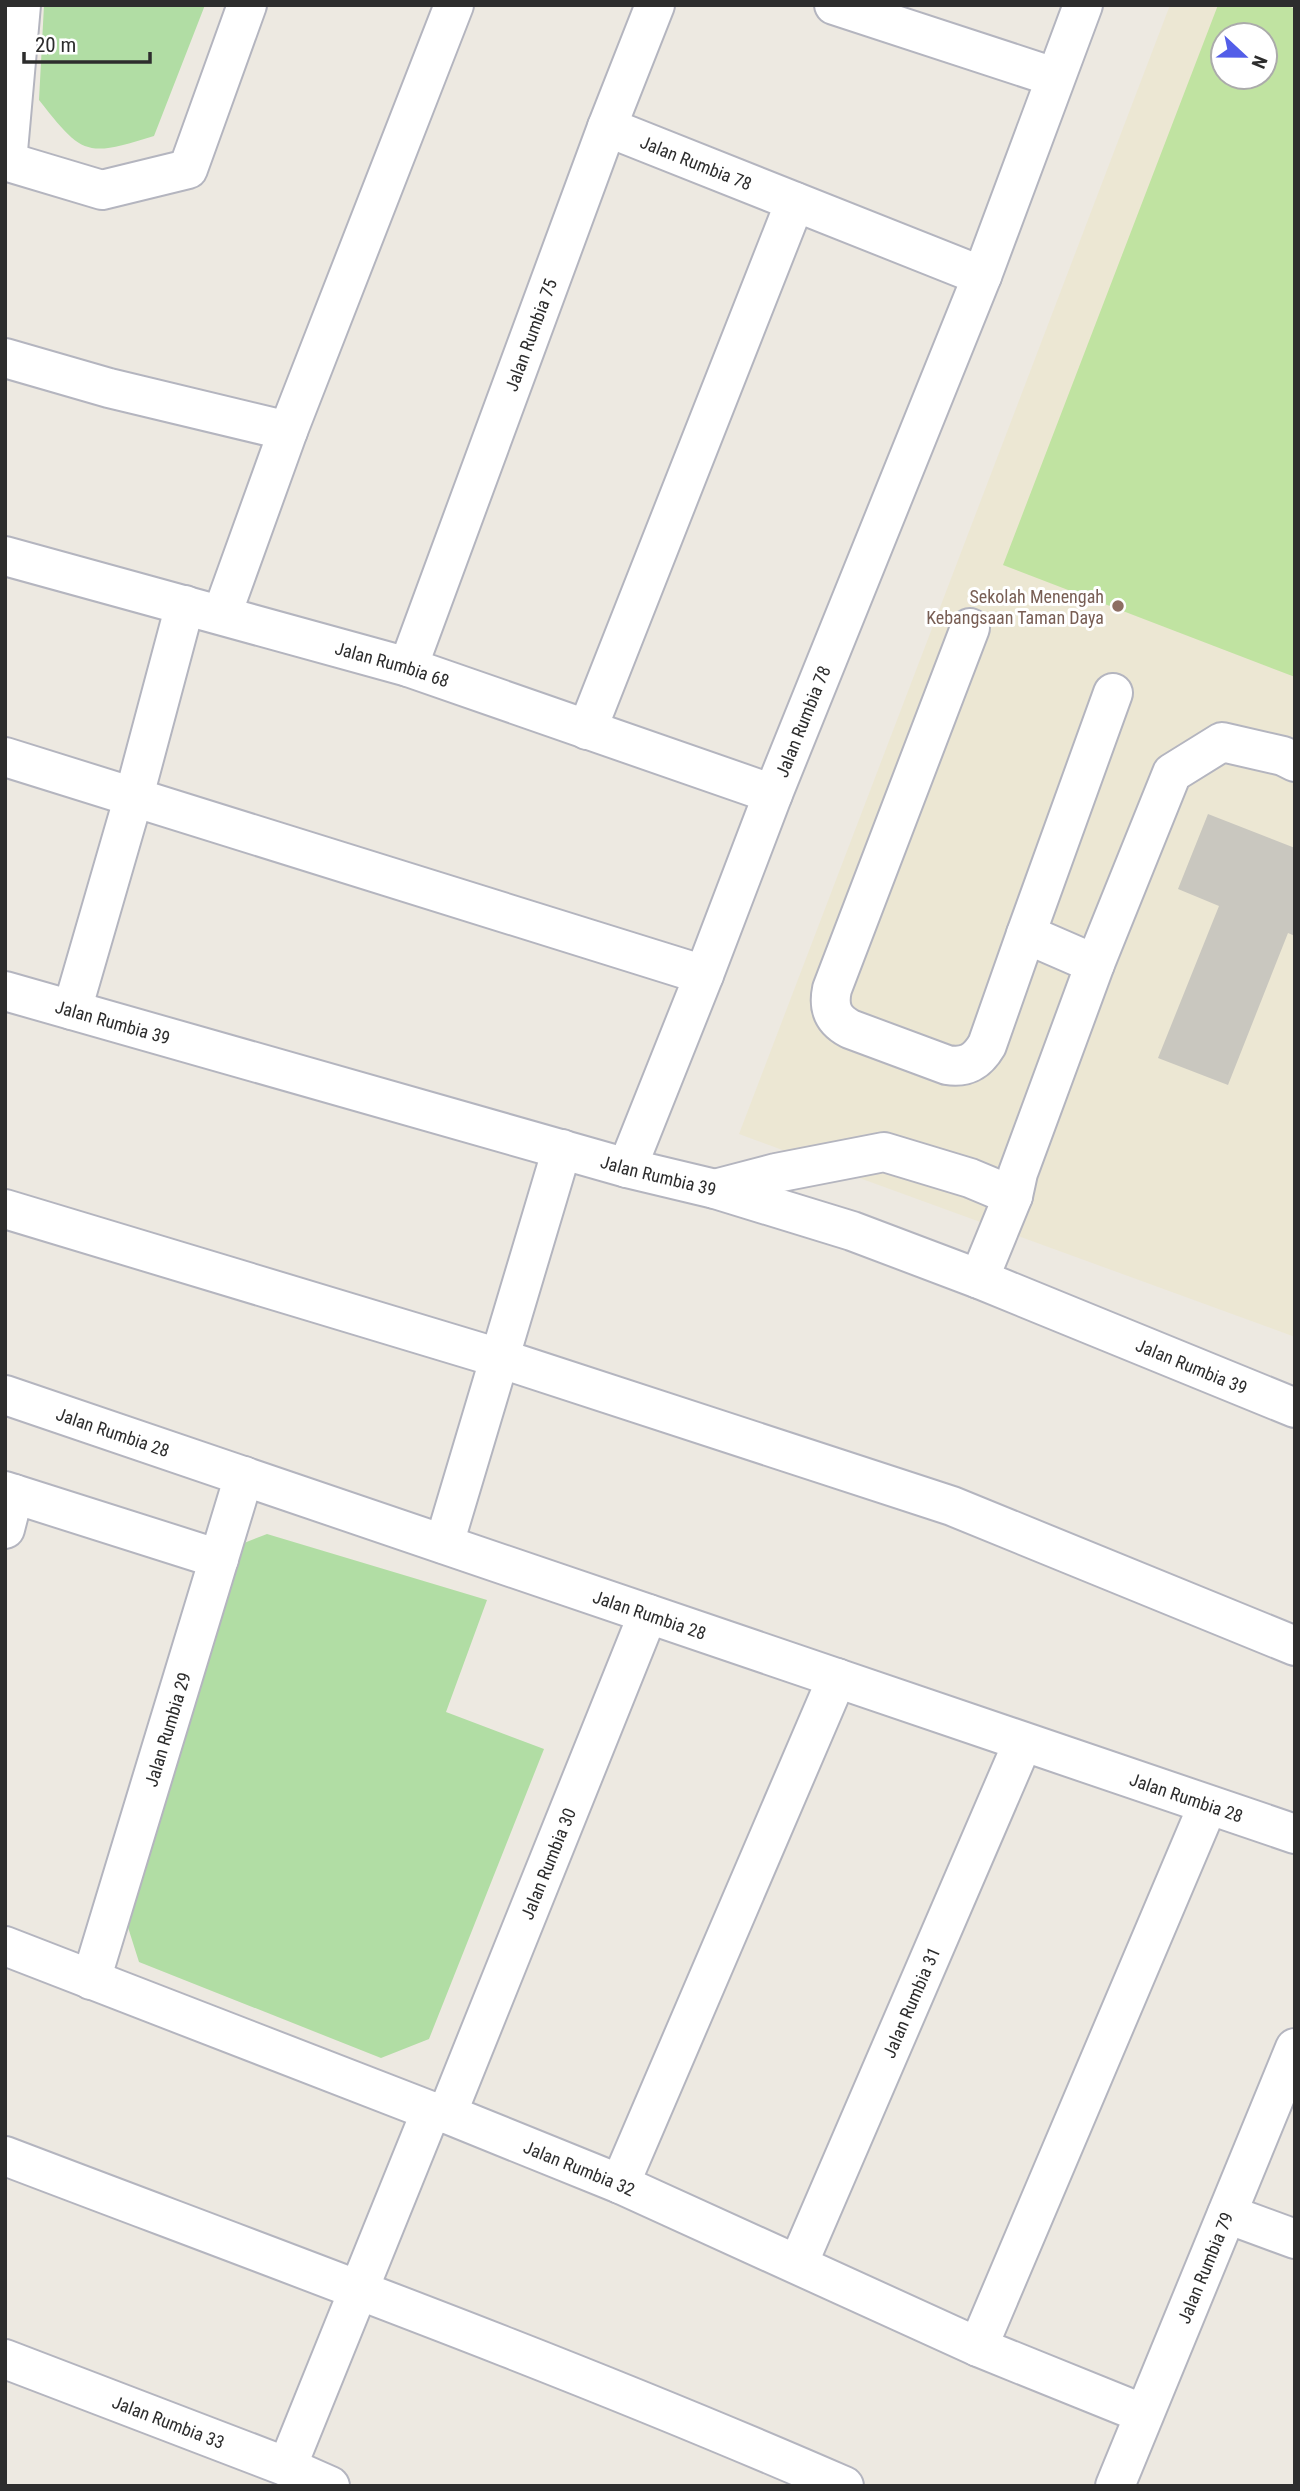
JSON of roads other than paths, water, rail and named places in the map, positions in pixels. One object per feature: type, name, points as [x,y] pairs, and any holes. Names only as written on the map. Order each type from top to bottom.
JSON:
[{"type":"street","points":[[21,5],[6,162],[102,190],[188,169],[247,5]]},
{"type":"street","points":[[222,614],[288,431],[454,5]]},
{"type":"street","name":"Jalan Rumbia 75","points":[[408,667],[607,127],[655,5]]},
{"type":"street","points":[[834,5],[1054,77]]},
{"type":"street","name":"Jalan Rumbia 78","points":[[627,1168],[773,794],[982,276],[1083,5]]},
{"type":"street","name":"Jalan Rumbia 78","points":[[607,127],[982,276]]},
{"type":"street","points":[[587,730],[795,202]]},
{"type":"street","points":[[5,358],[109,388],[288,431]]},
{"type":"street","name":"Jalan Rumbia 68","points":[[5,556],[408,667],[773,794]]},
{"type":"street","points":[[72,1010],[134,796],[185,605]]},
{"type":"street","points":[[970,628],[832,989],[829,1001],[833,1013],[839,1023],[850,1029],[935,1061],[959,1067],[971,1064],[981,1056],[1113,694]]},
{"type":"street","points":[[979,1279],[1013,1196],[1018,1173],[1095,964],[1172,773],[1222,742],[1283,756],[1295,762]]},
{"type":"street","points":[[5,757],[704,975]]},
{"type":"street","points":[[1026,934],[1095,964]]},
{"type":"street","name":"Jalan Rumbia 39","points":[[5,991],[627,1168],[715,1189],[852,1231],[979,1279],[1295,1408]]},
{"type":"street","points":[[444,1544],[562,1149]]},
{"type":"street","points":[[715,1189],[776,1173],[884,1152],[970,1178],[1013,1196]]},
{"type":"street","points":[[5,1209],[499,1358],[952,1506],[1295,1646]]},
{"type":"street","name":"Jalan Rumbia 28","points":[[5,1395],[1295,1834]]},
{"type":"street","name":"Jalan Rumbia 29","points":[[91,1980],[244,1476]]},
{"type":"street","points":[[8,1505],[219,1559]]},
{"type":"street","name":"Jalan Rumbia 30","points":[[287,2467],[359,2291],[439,2113],[649,1614]]},
{"type":"street","points":[[620,2184],[837,1678]]},
{"type":"street","name":"Jalan Rumbia 31","points":[[798,2264],[1023,1742]]},
{"type":"street","points":[[978,2347],[1208,1805]]},
{"type":"street","name":"Jalan Rumbia 32","points":[[5,1946],[620,2184],[978,2347],[1144,2414]]},
{"type":"street","name":"Jalan Rumbia 79","points":[[1115,2486],[1295,2048]]},
{"type":"street","points":[[5,2156],[727,2435],[845,2486]]},
{"type":"street","points":[[1227,2214],[1295,2239]]},
{"type":"street","name":"Jalan Rumbia 33","points":[[5,2359],[330,2486]]},
{"type":"place","name":"Sekolah Menengah Kebangsaan Taman Daya","points":[[1118,606]]}]
